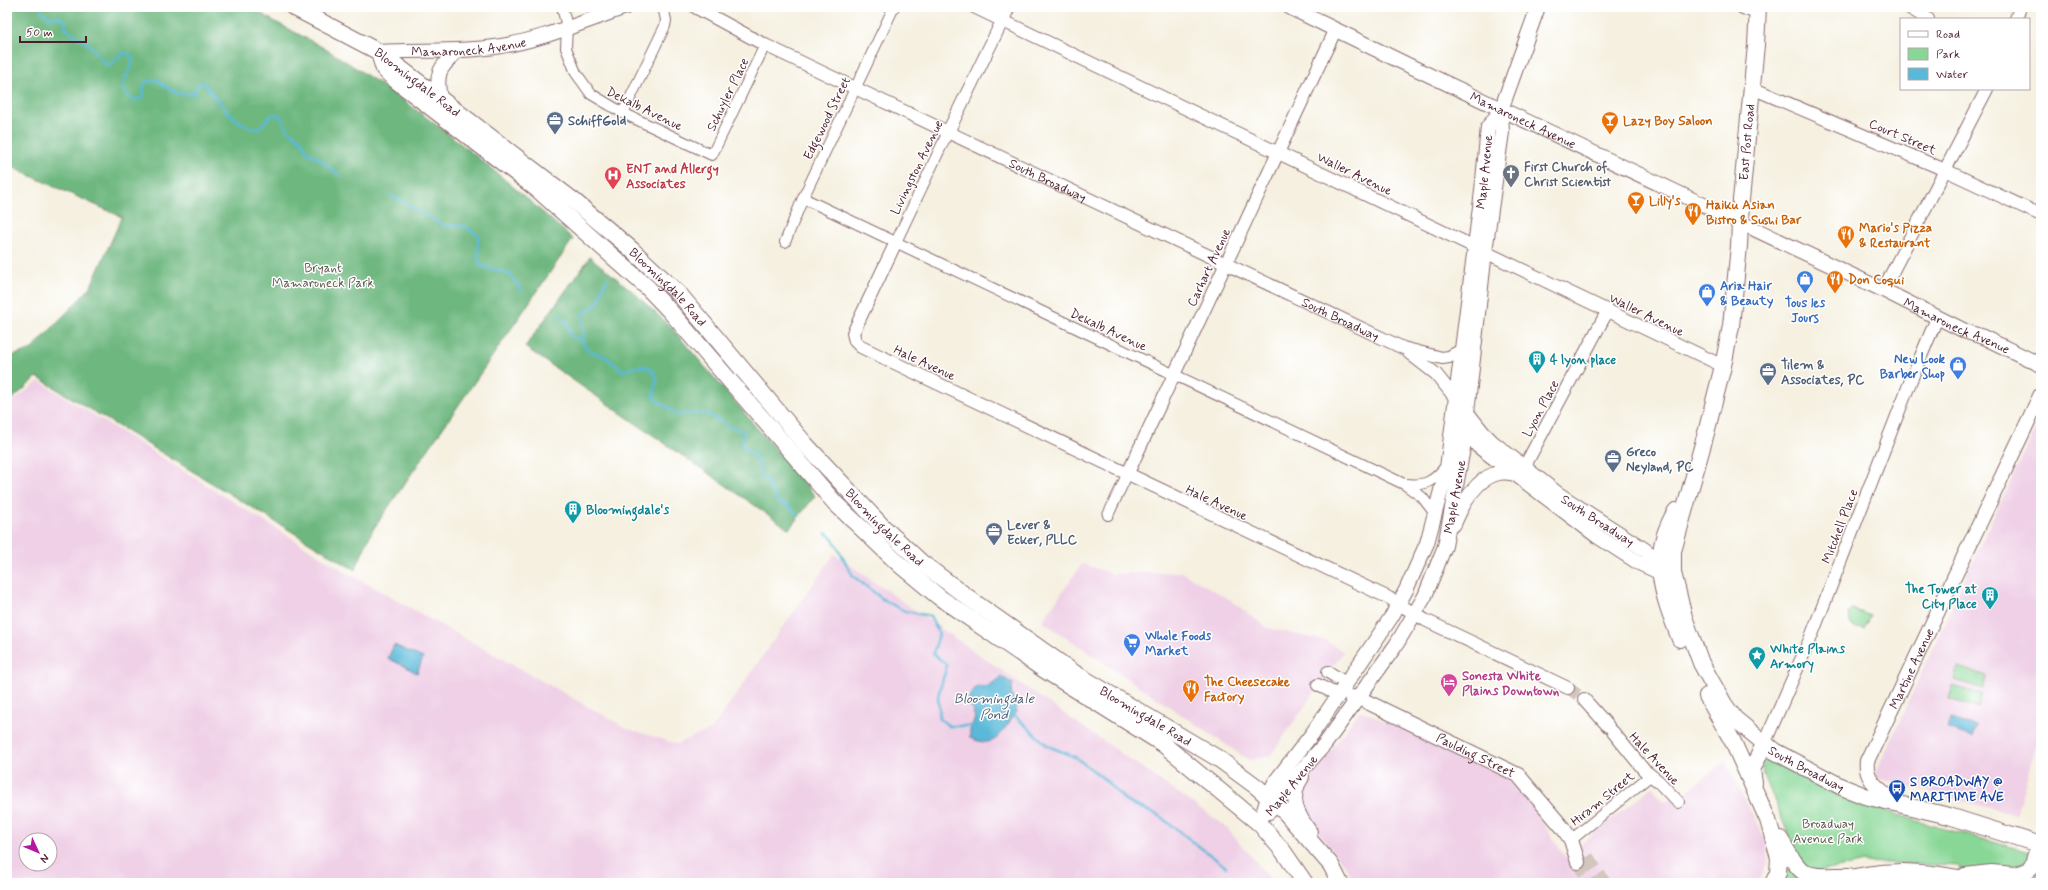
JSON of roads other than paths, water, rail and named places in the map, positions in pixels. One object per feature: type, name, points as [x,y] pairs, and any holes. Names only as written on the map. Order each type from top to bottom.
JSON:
[{"type":"main road","points":[[293,7],[379,52]]},
{"type":"main road","name":"Mamaroneck Avenue","points":[[379,52],[404,50],[457,50],[510,44],[626,7]]},
{"type":"main road","name":"Mamaroneck Avenue","points":[[1288,7],[1501,110],[1883,290],[1937,318],[2041,365]]},
{"type":"main road","name":"Maple Avenue","points":[[1260,824],[1272,800],[1325,744],[1396,645],[1415,614],[1434,576],[1445,546],[1460,469],[1467,413],[1482,191],[1488,127],[1501,110],[1538,7]]},
{"type":"main road","name":"East Post Road","points":[[1664,569],[1673,551],[1689,488],[1701,453],[1723,366],[1734,307],[1752,88],[1753,9]]},
{"type":"main road","points":[[440,98],[438,74],[457,50]]},
{"type":"main road","name":"Bloomingdale Road","points":[[379,52],[574,200],[664,279],[694,312],[811,450],[881,525],[922,563],[1052,658],[1100,690],[1219,759],[1257,786],[1285,812],[1308,841],[1331,865],[1340,883]]},
{"type":"main road","name":"Bloomingdale Road","points":[[379,52],[384,69],[394,79],[512,172],[538,190],[670,310],[818,484],[852,521],[904,568],[939,597],[1043,669],[1163,744],[1260,824],[1286,855],[1305,883]]},
{"type":"main road","name":"Maple Avenue","points":[[1272,800],[1275,782],[1312,734],[1375,642],[1399,604],[1422,555],[1436,515],[1448,462],[1462,350],[1479,248]]},
{"type":"main road","name":"Martine Avenue","points":[[1897,804],[1870,779],[1866,769],[1867,761],[2041,394]]},
{"type":"main road","name":"South Broadway","points":[[1456,399],[1483,433],[1519,472]]},
{"type":"main road","name":"South Broadway","points":[[1456,399],[1465,428],[1478,446],[1519,472],[1597,536],[1639,563],[1664,569],[1709,678],[1724,704],[1735,719],[1765,742],[1774,751],[1842,787],[1866,796],[1949,816],[2040,845]]},
{"type":"main road","points":[[1445,546],[1464,503],[1481,482],[1498,473],[1519,472]]},
{"type":"main road","points":[[1664,569],[1670,612],[1694,672],[1725,726],[1768,820],[1779,858],[1778,873],[1773,883]]},
{"type":"main road","name":"Paulding Street","points":[[1342,689],[1514,772],[1523,779],[1547,807],[1571,840],[1583,860]]},
{"type":"main road","points":[[1756,791],[1751,775],[1765,742]]},
{"type":"main road","points":[[1325,744],[1300,780],[1295,790],[1294,801],[1298,814],[1331,865]]},
{"type":"main road","points":[[1768,820],[1793,862],[1801,871],[1816,877],[1856,876],[1877,873],[1901,878],[1991,873],[2020,874],[2032,867],[2040,845]]},
{"type":"main road","points":[[1837,883],[1856,876]]},
{"type":"main road","points":[[1956,876],[1981,883]]},
{"type":"street","name":"Dekalb Avenue","points":[[562,7],[567,27],[566,48],[579,77],[596,98],[623,114],[712,155]]},
{"type":"street","points":[[623,114],[665,26],[666,20],[663,7]]},
{"type":"street","name":"South Broadway","points":[[694,7],[766,45],[855,88],[1225,265],[1403,348],[1442,358],[1449,358],[1462,350]]},
{"type":"street","name":"Edgewood Street","points":[[785,242],[802,198],[894,7]]},
{"type":"street","name":"Waller Avenue","points":[[974,7],[1723,366]]},
{"type":"street","name":"Livingston Avenue","points":[[855,341],[853,333],[1009,7]]},
{"type":"street","points":[[1908,7],[1926,18]]},
{"type":"street","points":[[2016,18],[2020,7]]},
{"type":"street","name":"Carhart Avenue","points":[[1108,515],[1335,31]]},
{"type":"street","name":"Schuyler Place","points":[[712,155],[766,45]]},
{"type":"street","name":"Court Street","points":[[1752,88],[1945,170],[2041,215]]},
{"type":"street","points":[[1883,290],[1986,90]]},
{"type":"street","name":"Dekalb Avenue","points":[[802,198],[1404,484],[1422,497],[1436,515]]},
{"type":"street","name":"Lyon Place","points":[[1519,472],[1608,310]]},
{"type":"street","name":"Mitchell Place","points":[[1765,742],[1811,637],[1913,373],[1937,318]]},
{"type":"street","name":"Hale Avenue","points":[[855,341],[861,347],[875,355],[990,408],[1127,475],[1399,604],[1415,614],[1568,688]]},
{"type":"street","name":"South Broadway","points":[[1403,348],[1436,374],[1456,399]]},
{"type":"street","name":"Dekalb Avenue","points":[[1404,484],[1424,485],[1437,477],[1448,462]]},
{"type":"street","name":"Paulding Street","points":[[1328,672],[1342,689]]},
{"type":"street","name":"Paulding Street","points":[[1318,685],[1342,689]]},
{"type":"street","name":"Hale Avenue","points":[[1584,699],[1644,770],[1678,802]]},
{"type":"street","name":"Hiram Street","points":[[1571,840],[1651,775]]},
{"type":"water","points":[[394,645],[423,658],[417,673],[388,658]]},
{"type":"water","name":"Bloomingdale Pond","points":[[1002,677],[1013,684],[1011,692],[1017,712],[1003,732],[993,740],[987,742],[970,738],[970,730],[975,718],[972,707],[966,703],[977,686],[986,687]]},
{"type":"water","points":[[1950,719],[1976,726],[1973,737],[1947,729]]},
{"type":"waterway","points":[[41,10],[50,18],[58,16],[66,22],[65,27],[89,45],[108,66],[123,53],[129,54],[133,60],[123,87],[128,96],[135,100],[142,98],[145,83],[149,81],[157,80],[170,90],[184,94],[194,93],[197,85],[203,82],[213,96],[227,111],[250,128],[258,129],[270,116],[279,114],[288,130],[301,140],[308,153],[319,158],[338,175]]},
{"type":"waterway","points":[[391,195],[443,225],[464,226],[478,235],[478,261],[481,266],[510,274],[522,291]]},
{"type":"waterway","points":[[607,278],[597,303],[582,317],[584,327],[583,344],[589,350],[608,359],[623,371],[641,366],[651,369],[657,379],[654,395],[655,399],[679,415],[704,413],[728,426],[744,432],[742,443],[759,462],[760,475],[766,480],[778,503],[787,505],[797,514]]},
{"type":"waterway","points":[[560,316],[567,322],[570,335],[582,341]]},
{"type":"waterway","points":[[826,533],[833,539],[853,576],[885,601],[905,611],[930,616],[939,634],[933,654],[947,665],[938,696],[940,719],[949,726],[974,726]]},
{"type":"waterway","points":[[1013,714],[1048,746],[1075,757],[1103,778],[1127,802],[1158,815],[1226,867]]},
{"type":"tunnel","points":[[1568,688],[1584,699]]},
{"type":"tunnel","points":[[1587,857],[1604,883]]},
{"type":"tunnel","points":[[1578,862],[1591,883]]},
{"type":"place","name":"SchiffGold","points":[[555,135]]},
{"type":"place","name":"Lazy Boy Saloon","points":[[1610,135]]},
{"type":"place","name":"First Church of Christ Scientist","points":[[1511,188]]},
{"type":"place","name":"ENT and Allergy Associates","points":[[613,190]]},
{"type":"place","name":"Lilly's","points":[[1636,215]]},
{"type":"place","name":"Haiku Asian Bistro & Sushi Bar","points":[[1693,226]]},
{"type":"place","name":"Mario's Pizza & Restaurant","points":[[1846,249]]},
{"type":"place","name":"Tous les Jours","points":[[1805,294]]},
{"type":"place","name":"Don Coqui","points":[[1835,294]]},
{"type":"place","name":"Aria Hair & Beauty","points":[[1707,307]]},
{"type":"place","name":"4 lyon place","points":[[1537,374]]},
{"type":"place","name":"New Look Barber Shop","points":[[1958,380]]},
{"type":"place","name":"Tilem & Associates, PC","points":[[1768,386]]},
{"type":"place","name":"Greco Neyland, PC","points":[[1613,473]]},
{"type":"place","name":"Bloomingdale's","points":[[573,524]]},
{"type":"place","name":"Lever & Ecker, PLLC","points":[[994,546]]},
{"type":"place","name":"The Tower at City Place","points":[[1990,610]]},
{"type":"place","name":"Whole Foods Market","points":[[1132,657]]},
{"type":"place","name":"White Plains Armory","points":[[1757,670]]},
{"type":"place","name":"Sonesta White Plains Downtown","points":[[1449,697]]},
{"type":"place","name":"The Cheesecake Factory","points":[[1191,703]]},
{"type":"place","name":"S BROADWAY @ MARITIME AVE","points":[[1897,803]]},
{"type":"park label","name":"Bryant Mamaroneck Park","points":[[323,274]]},
{"type":"park label","name":"Broadway Avenue Park","points":[[1828,830]]}]
